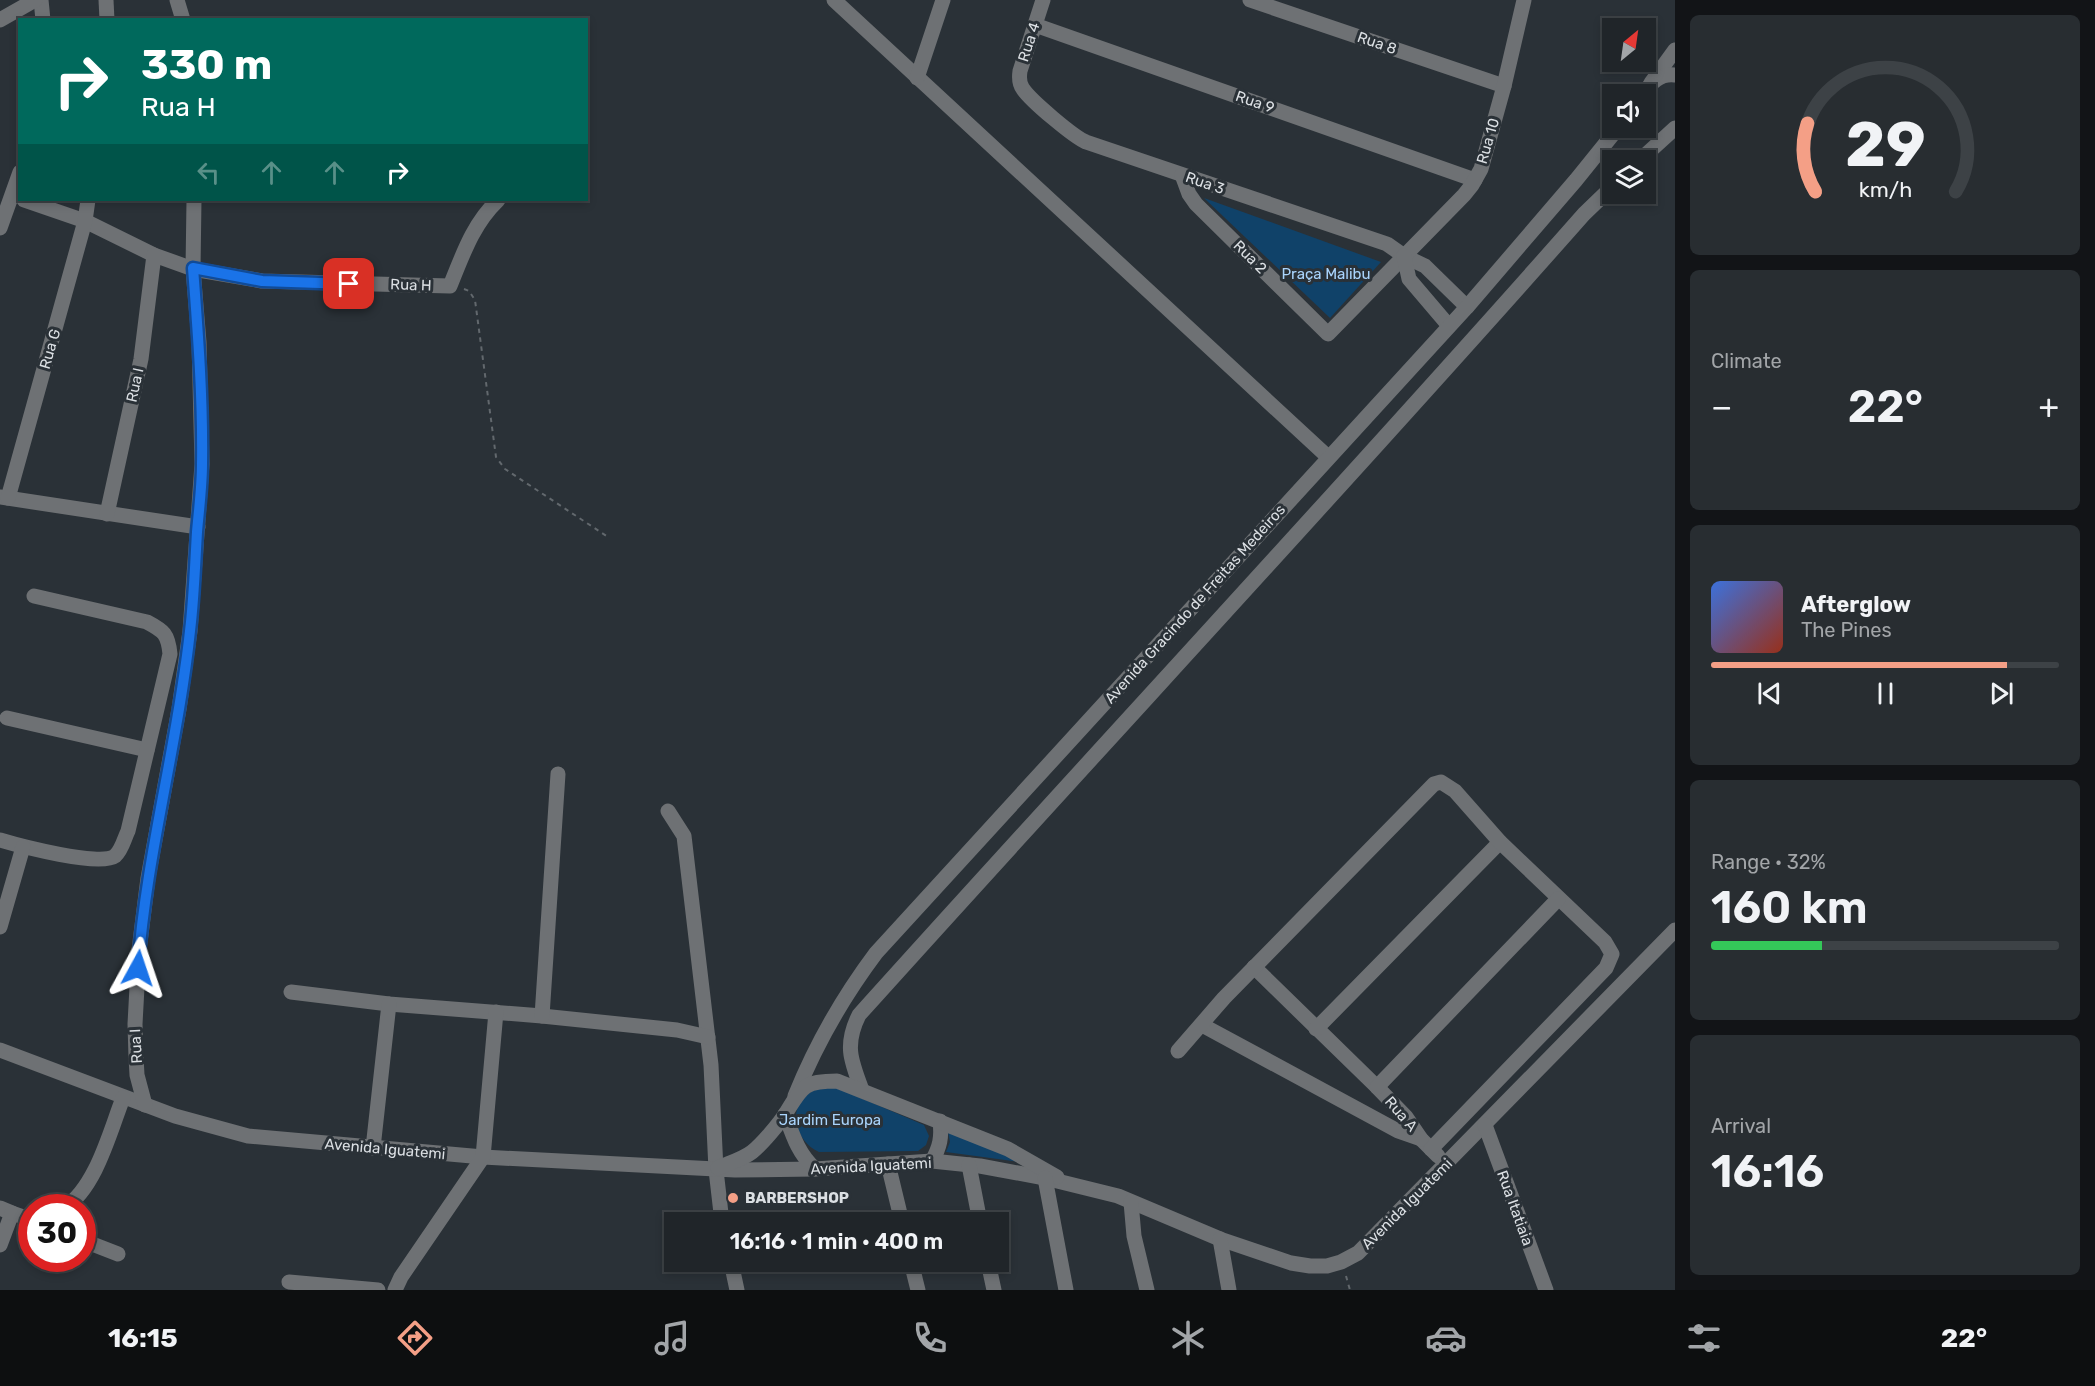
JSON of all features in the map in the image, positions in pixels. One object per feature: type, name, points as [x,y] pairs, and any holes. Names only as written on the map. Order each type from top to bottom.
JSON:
[{"type":"street","points":[[0,20],[35,0]]},
{"type":"street","points":[[41,0],[43,18]]},
{"type":"street","points":[[106,0],[107,18]]},
{"type":"street","points":[[177,0],[182,18]]},
{"type":"street","points":[[834,0],[1328,457]]},
{"type":"street","points":[[917,78],[943,0]]},
{"type":"street","name":"Rua 4","points":[[1021,85],[1020,71],[1043,0]]},
{"type":"street","name":"Rua 8","points":[[1250,0],[1504,86]]},
{"type":"street","name":"Rua 10","points":[[1328,334],[1468,190],[1475,180],[1481,169],[1504,86],[1524,0]]},
{"type":"street","name":"Rua 9","points":[[1035,25],[1475,180]]},
{"type":"street","points":[[1651,84],[1675,50]]},
{"type":"street","points":[[1653,84],[1662,76],[1675,75]]},
{"type":"street","name":"Rua 3","points":[[1021,85],[1078,138],[1387,244],[1404,256],[1425,266],[1467,307]]},
{"type":"street","points":[[1651,150],[1675,128]]},
{"type":"street","name":"Avenida Gracindo de Freitas Medeiros","points":[[716,1170],[752,1152],[785,1114],[831,1019],[876,953],[1467,307],[1610,138]]},
{"type":"street","name":"Rua 2","points":[[1182,175],[1189,194],[1196,204],[1328,334]]},
{"type":"street","points":[[0,228],[14,196],[18,180]]},
{"type":"street","name":"Avenida Gracindo de Freitas Medeiros","points":[[862,1090],[850,1056],[851,1035],[859,1015],[992,866],[1427,393],[1584,214],[1602,197]]},
{"type":"street","name":"Rua H","points":[[28,201],[85,221],[154,255],[193,268],[262,281],[450,286]]},
{"type":"street","name":"Rua G","points":[[4,497],[85,221],[88,201]]},
{"type":"street","name":"Rua I","points":[[145,1105],[137,1075],[136,1057],[135,1024],[140,950],[148,878],[179,709],[190,631],[202,464],[199,342],[193,268],[194,201]]},
{"type":"street","points":[[450,286],[474,230],[486,211],[497,201]]},
{"type":"street","name":"Rua I","points":[[107,514],[141,359],[154,255]]},
{"type":"street","points":[[1404,256],[1409,279],[1449,326]]},
{"type":"street","points":[[4,497],[198,527]]},
{"type":"street","points":[[0,840],[23,847],[93,860],[106,860],[120,850],[128,831],[170,654],[169,639],[160,629],[147,622],[34,596]]},
{"type":"street","points":[[7,718],[147,750]]},
{"type":"street","points":[[542,1016],[558,774]]},
{"type":"street","points":[[1178,1051],[1254,967],[1434,784],[1441,782],[1447,784],[1500,842],[1605,942],[1612,954],[1611,961],[1426,1144],[1446,1165]]},
{"type":"street","points":[[668,811],[684,836],[708,1037],[720,1212]]},
{"type":"street","points":[[1316,1029],[1500,842]]},
{"type":"street","points":[[0,927],[23,847]]},
{"type":"street","points":[[1377,1087],[1558,899]]},
{"type":"street","name":"Avenida Iguatemi","points":[[0,1050],[174,1116],[248,1136],[483,1157],[716,1170],[816,1169],[932,1161],[969,1165],[1045,1178],[1118,1196],[1220,1239],[1291,1263],[1327,1266],[1358,1253],[1675,930]]},
{"type":"street","name":"Rua A","points":[[1254,967],[1377,1087],[1426,1144]]},
{"type":"street","points":[[291,992],[389,1004],[542,1016],[677,1030],[708,1037]]},
{"type":"street","points":[[373,1148],[389,1004]]},
{"type":"street","points":[[395,1290],[401,1277],[483,1157],[496,1012]]},
{"type":"street","name":"Rua A","points":[[1202,1024],[1426,1144]]},
{"type":"street","points":[[795,1096],[804,1087],[820,1081],[837,1081],[1008,1149],[1068,1184]]},
{"type":"street","points":[[78,1194],[97,1165],[123,1098]]},
{"type":"street","points":[[785,1114],[798,1149],[804,1159],[816,1169]]},
{"type":"street","points":[[932,1161],[938,1150],[941,1136],[940,1121]]},
{"type":"street","name":"Rua Itatiaia","points":[[1485,1125],[1546,1290]]},
{"type":"street","points":[[888,1164],[900,1212]]},
{"type":"street","points":[[969,1165],[978,1212]]},
{"type":"street","points":[[1045,1178],[1066,1290]]},
{"type":"street","points":[[1131,1202],[1134,1236],[1146,1290]]},
{"type":"street","points":[[0,1245],[6,1210]]},
{"type":"street","points":[[1220,1239],[1229,1290]]},
{"type":"street","points":[[96,1245],[118,1254]]},
{"type":"street","points":[[733,1272],[737,1290]]},
{"type":"street","points":[[914,1272],[918,1290]]},
{"type":"street","points":[[990,1272],[994,1290]]},
{"type":"street","points":[[289,1282],[378,1290]]},
{"type":"path","name":"Rua H","points":[[450,286],[469,291],[476,300],[496,457],[505,469],[608,537]]},
{"type":"green space","name":"Praça Malibu","points":[[1204,198],[1381,262],[1330,318]]},
{"type":"green space","name":"Jardim Europa","points":[[833,1086],[924,1125],[929,1136],[926,1145],[918,1151],[819,1152],[811,1147],[804,1141],[797,1124],[798,1106],[811,1092]]},
{"type":"green space","points":[[948,1132],[1027,1163],[946,1152],[950,1142]]},
{"type":"place","name":"BARBERSHOP","points":[[733,1198]]},
{"type":"route","points":[[138,968],[148,878],[179,709],[190,631],[200,506],[201,398],[193,268],[262,281],[349,284]]}]
